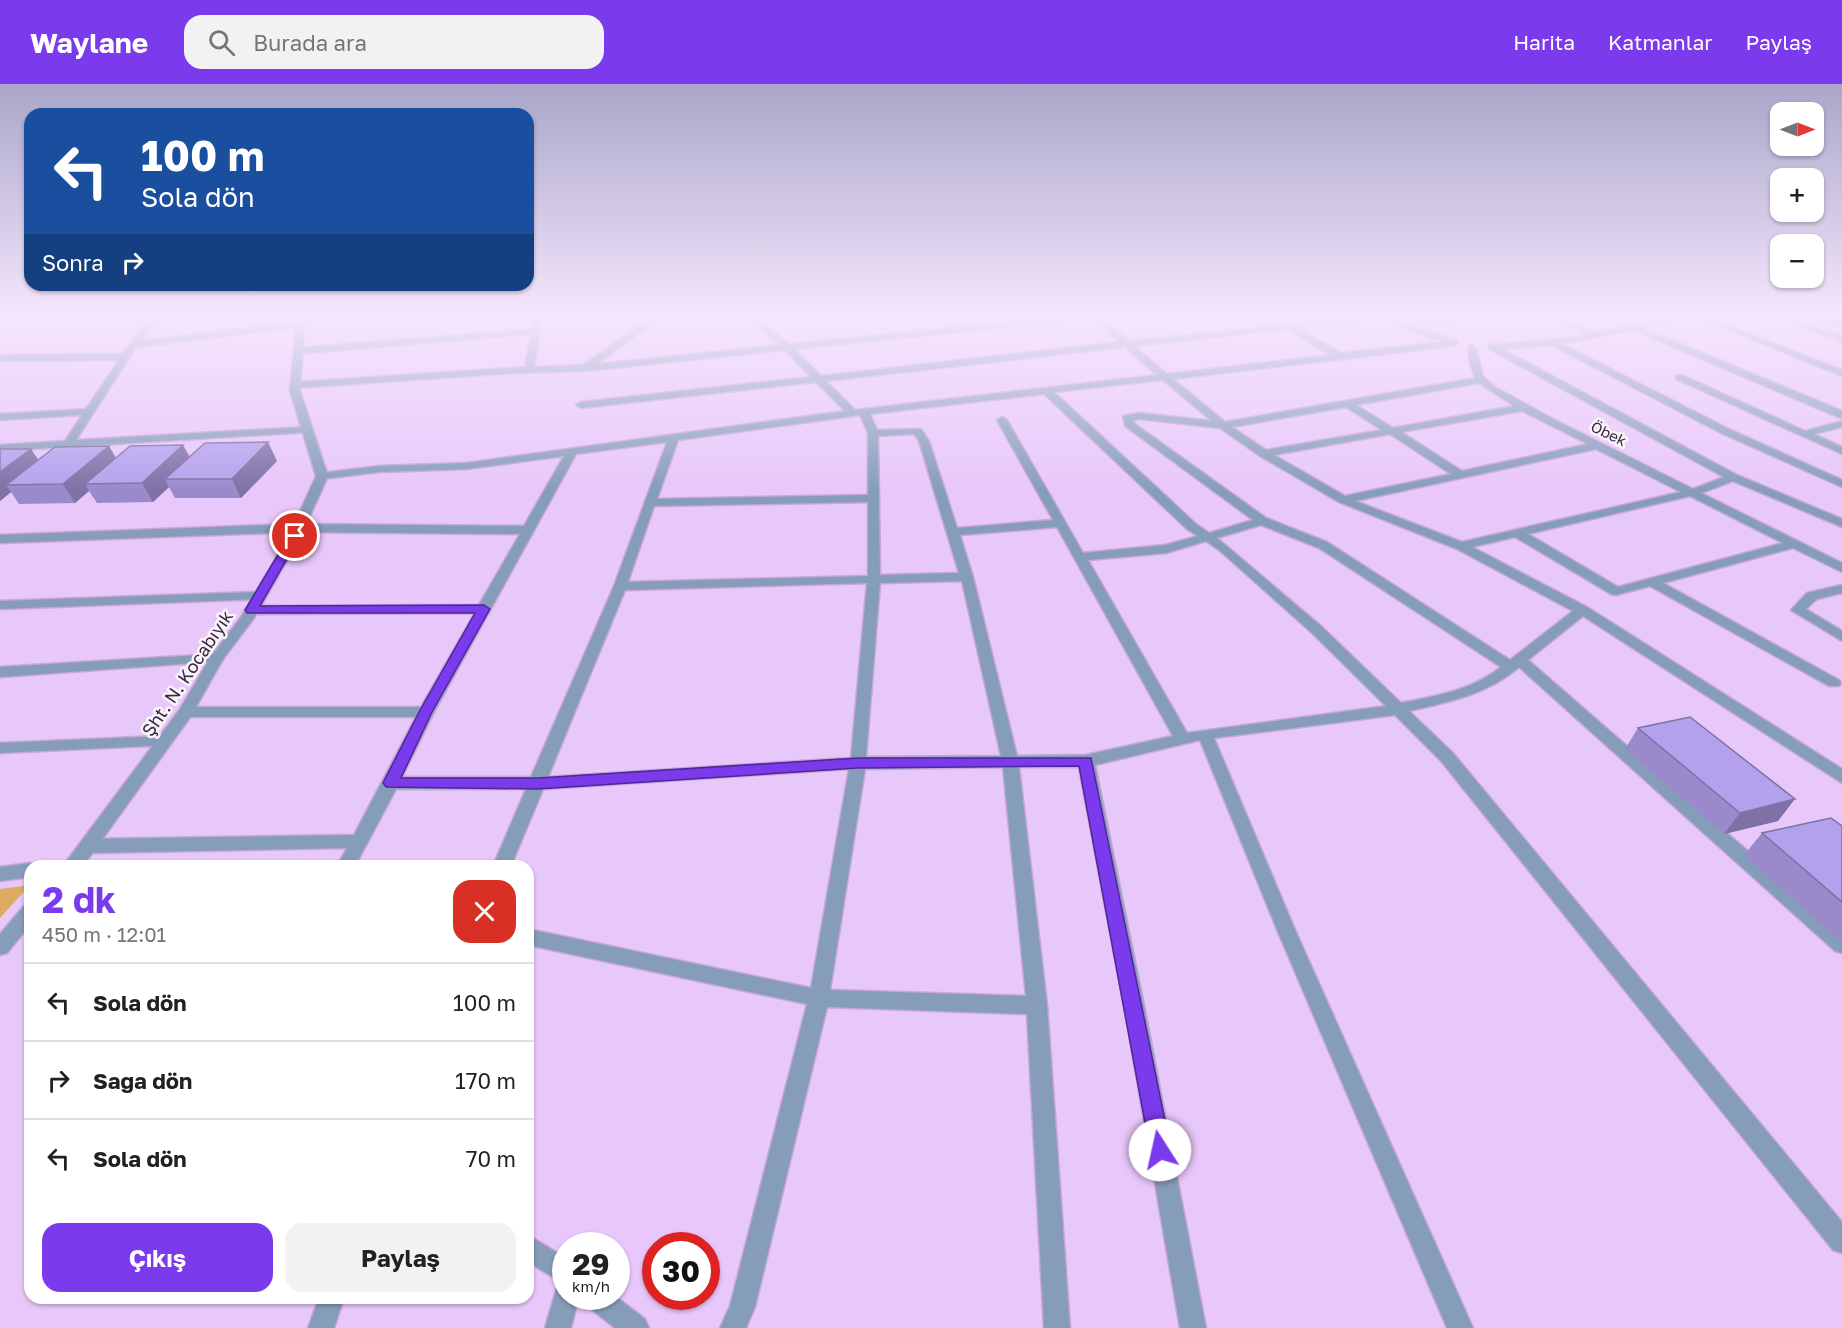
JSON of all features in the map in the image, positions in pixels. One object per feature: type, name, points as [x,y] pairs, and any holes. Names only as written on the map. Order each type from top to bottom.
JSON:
[{"type":"street","points":[[69,444],[113,375]]},
{"type":"street","points":[[296,375],[295,385],[306,430],[322,476],[379,469],[466,466],[859,413],[1174,375]]},
{"type":"street","points":[[295,385],[440,375]]},
{"type":"street","points":[[733,1328],[742,1307],[819,998],[858,763],[874,580],[873,433],[859,413],[814,375]]},
{"type":"street","points":[[581,405],[844,375]]},
{"type":"street","points":[[1479,375],[1481,380],[1223,425],[1140,416],[1127,418],[1130,426],[1262,521],[1323,545],[1516,664],[1842,945]]},
{"type":"street","points":[[1545,375],[1733,477],[1842,524]]},
{"type":"street","points":[[1616,375],[1725,431],[1842,484]]},
{"type":"street","points":[[1748,375],[1842,415]]},
{"type":"street","points":[[1166,376],[1223,425],[1264,454],[1343,500],[1461,546],[1582,610],[1842,777]]},
{"type":"street","points":[[1679,377],[1842,451]]},
{"type":"street","name":"Öbek","points":[[1481,380],[1524,407],[1842,568]]},
{"type":"street","points":[[1047,391],[1192,527],[1210,537],[1317,630],[1447,757],[1842,1241]]},
{"type":"street","points":[[1347,404],[1461,475]]},
{"type":"street","points":[[1264,454],[1524,407]]},
{"type":"street","points":[[0,417],[89,412]]},
{"type":"street","points":[[1002,420],[1082,557],[1183,740]]},
{"type":"street","points":[[1804,434],[1842,424]]},
{"type":"street","points":[[0,448],[306,430]]},
{"type":"street","points":[[873,433],[917,431],[924,441],[968,577],[1011,763],[1037,1005],[1057,1328]]},
{"type":"street","points":[[505,860],[620,586],[673,438]]},
{"type":"street","points":[[1343,500],[1600,445]]},
{"type":"street","points":[[349,860],[426,712],[571,453]]},
{"type":"street","name":"Şht. N. Kocabıyık","points":[[76,860],[89,846],[186,712],[217,658],[252,610],[298,528],[322,476]]},
{"type":"street","points":[[1461,546],[1694,492],[1733,477]]},
{"type":"street","points":[[651,503],[875,498]]},
{"type":"street","points":[[1082,557],[1166,549],[1262,521]]},
{"type":"street","points":[[953,532],[1061,523]]},
{"type":"street","points":[[0,539],[298,528],[528,530]]},
{"type":"street","points":[[1517,533],[1616,591],[1795,544]]},
{"type":"street","points":[[620,586],[968,577]]},
{"type":"street","points":[[1652,582],[1839,684]]},
{"type":"street","points":[[1842,589],[1812,596],[1798,610],[1842,637]]},
{"type":"street","points":[[0,605],[260,596]]},
{"type":"street","points":[[252,610],[484,609]]},
{"type":"street","points":[[391,783],[538,783],[858,763],[1086,761],[1205,734],[1398,709],[1451,697],[1493,681],[1582,610]]},
{"type":"street","points":[[0,672],[217,658]]},
{"type":"street","points":[[186,712],[426,712]]},
{"type":"street","points":[[1205,734],[1287,932],[1460,1328]]},
{"type":"street","points":[[0,748],[163,741]]},
{"type":"street","points":[[1086,761],[1136,1016],[1192,1328]]},
{"type":"street","points":[[89,846],[360,841]]},
{"type":"street","points":[[0,874],[24,871]]},
{"type":"street","points":[[0,947],[24,919]]},
{"type":"street","points":[[534,938],[819,998],[1037,1005]]},
{"type":"street","points":[[534,1251],[552,1263]]},
{"type":"street","points":[[321,1328],[330,1304]]},
{"type":"street","points":[[558,1328],[562,1310]]},
{"type":"street","points":[[614,1310],[636,1328]]},
{"type":"shaded area","points":[[24,886],[24,892],[0,918],[0,889]]},
{"type":"building","points":[[268,442],[232,479],[165,479],[205,443]]},
{"type":"building","points":[[183,445],[142,483],[85,484],[130,446]]},
{"type":"building","points":[[109,446],[63,484],[6,485],[55,447]]},
{"type":"building","points":[[0,449],[31,449],[0,472]]},
{"type":"building","points":[[1690,717],[1795,799],[1740,813],[1638,728]]},
{"type":"building","points":[[1831,818],[1842,826],[1842,902],[1762,833]]},
{"type":"route","points":[[295,536],[252,610],[484,609],[426,712],[391,783],[538,783],[858,763],[1086,761],[1160,1150]]}]
